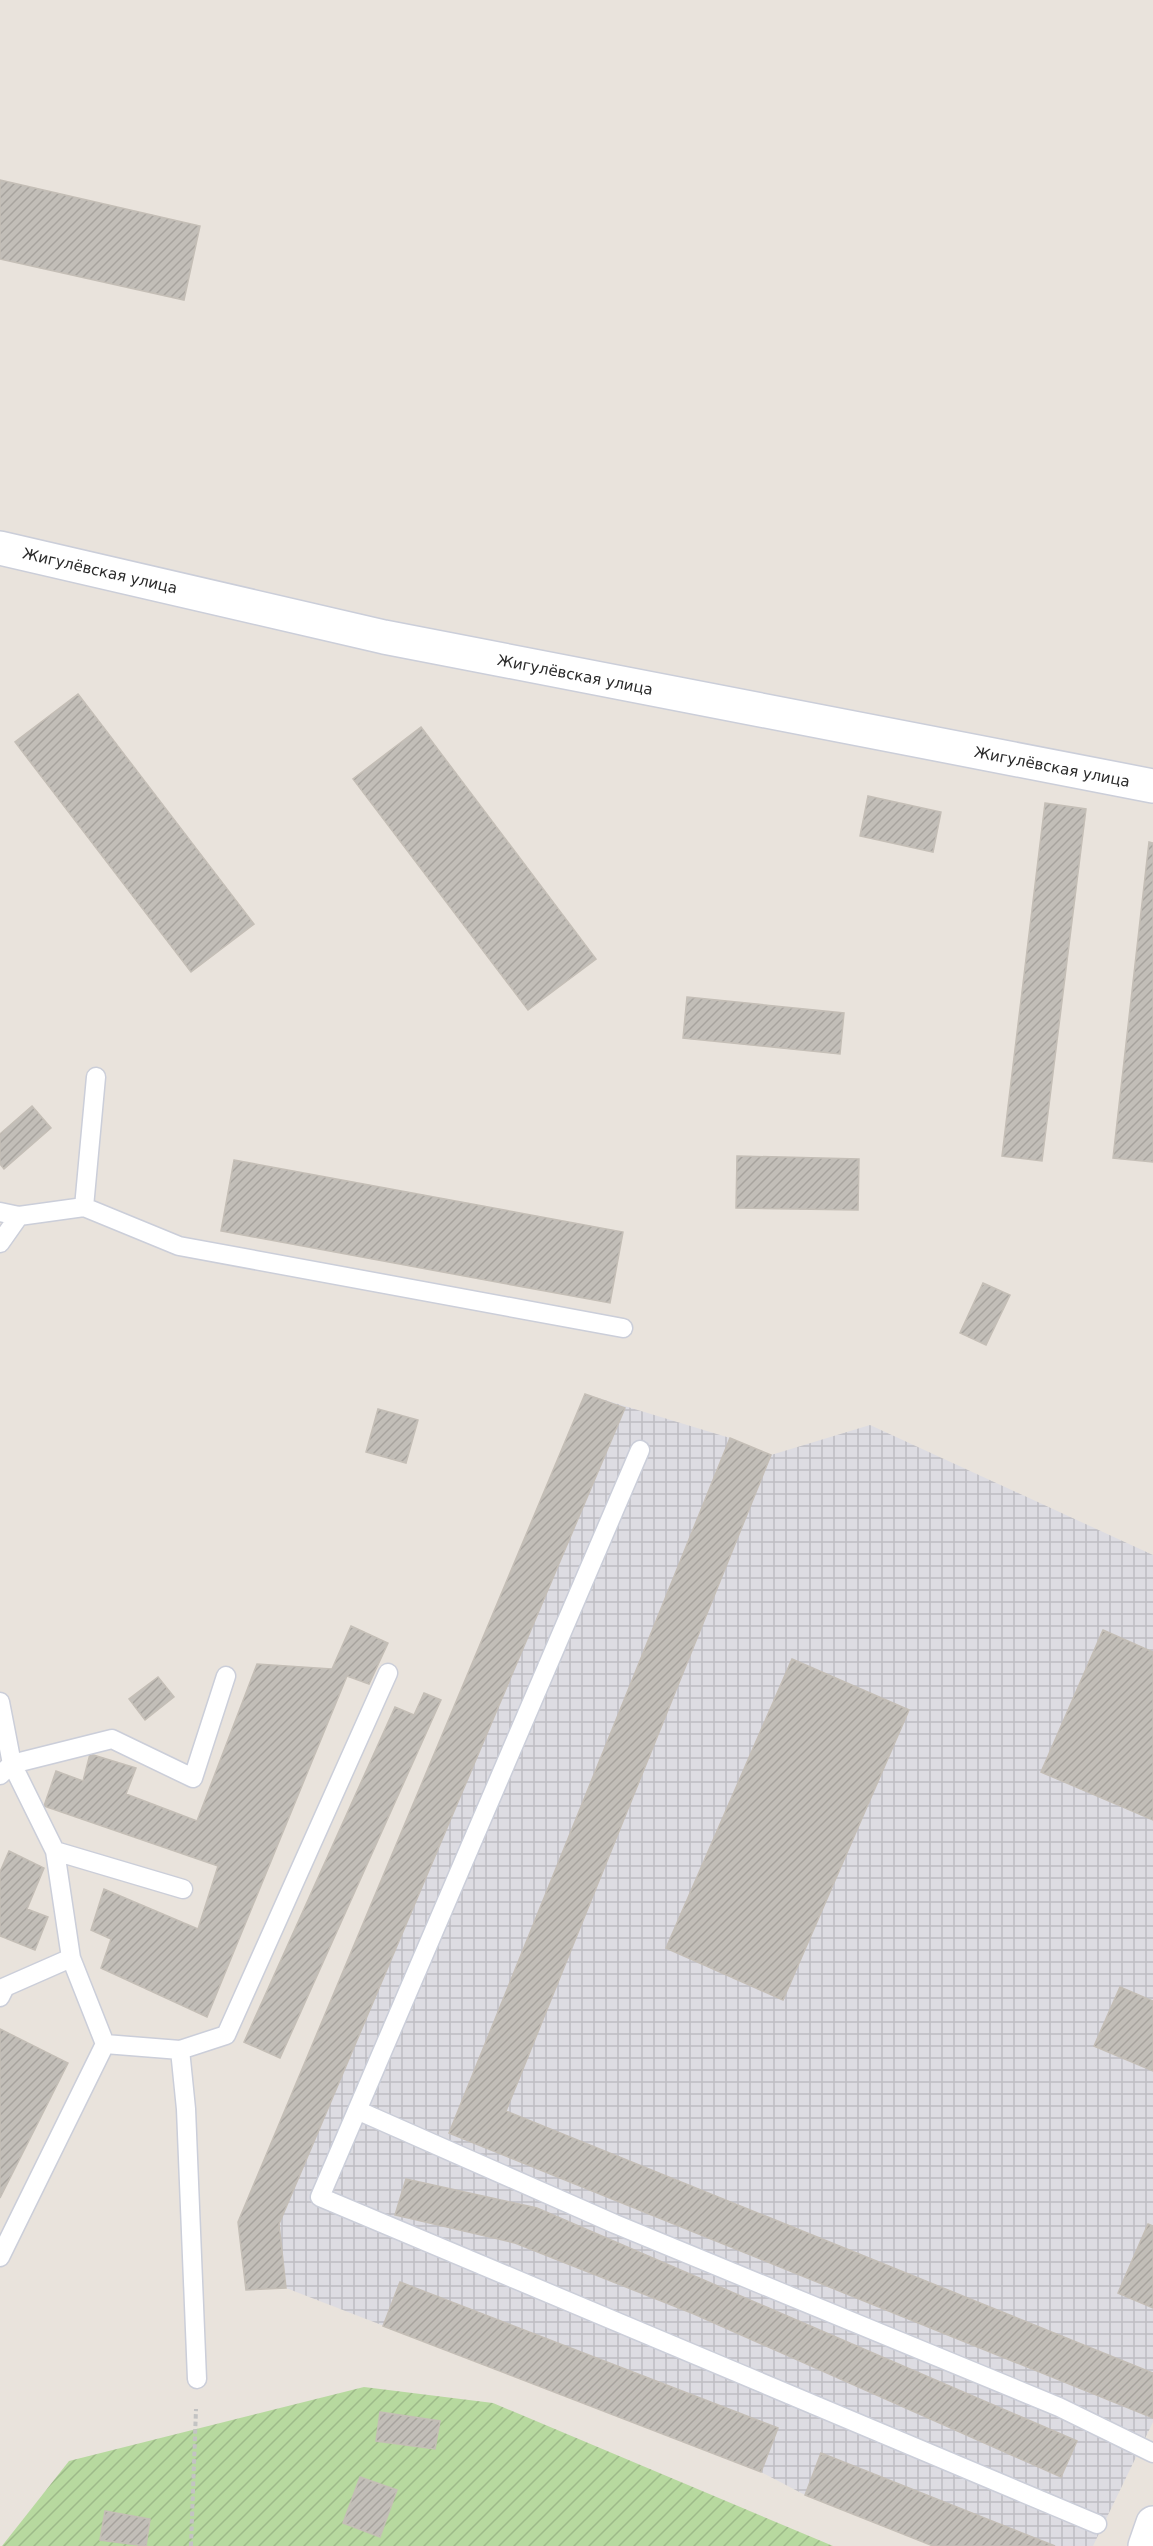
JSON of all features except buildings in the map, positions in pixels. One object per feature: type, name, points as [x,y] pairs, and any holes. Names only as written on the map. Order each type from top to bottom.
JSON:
[{"type":"street","name":"Жигулёвская улица","points":[[0,548],[384,637],[1153,786]]},
{"type":"street","points":[[1145,2546],[1153,2523]]},
{"type":"lane","points":[[84,1207],[96,1077]]},
{"type":"lane","points":[[0,1212],[19,1216],[84,1207],[179,1246],[623,1328]]},
{"type":"lane","points":[[0,1244],[19,1216]]},
{"type":"lane","points":[[640,1450],[359,2111],[320,2197],[1097,2524]]},
{"type":"lane","points":[[105,2044],[180,2050],[226,2035],[388,1673]]},
{"type":"lane","points":[[6,1769],[112,1739],[193,1778],[226,1676]]},
{"type":"lane","points":[[0,1702],[6,1769],[55,1851],[71,1958],[105,2044],[0,2257]]},
{"type":"lane","points":[[55,1851],[183,1889]]},
{"type":"lane","points":[[0,1997],[5,1987],[71,1958]]},
{"type":"lane","points":[[180,2050],[186,2109],[197,2379]]},
{"type":"lane","points":[[359,2111],[615,2224],[1059,2407],[1153,2453]]},
{"type":"path","points":[[191,2546],[197,2379]]},
{"type":"shaded area","points":[[585,1394],[730,1438],[771,1455],[870,1425],[1153,1555],[1153,2422],[1093,2546],[933,2546],[805,2495],[761,2472],[286,2288],[246,2290],[238,2222]]},
{"type":"green space","points":[[364,2387],[493,2403],[833,2546],[2,2546],[69,2461]]}]
